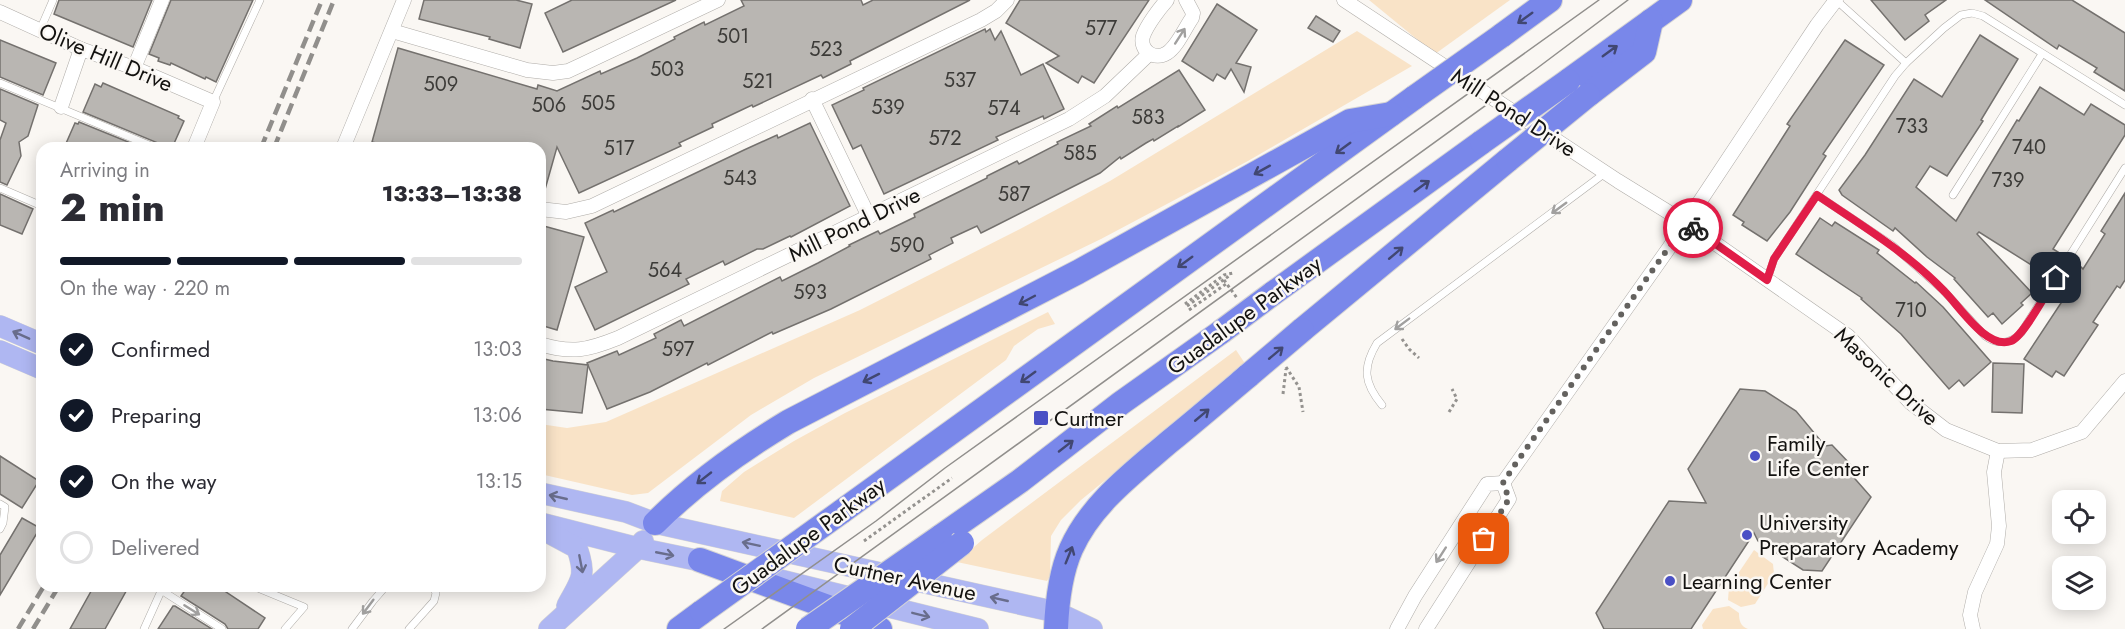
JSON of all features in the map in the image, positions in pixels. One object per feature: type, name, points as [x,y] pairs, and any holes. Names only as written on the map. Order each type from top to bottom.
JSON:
[{"type":"highway","name":"Guadalupe Parkway","points":[[679,629],[1550,0]]},
{"type":"highway","name":"Guadalupe Parkway","points":[[808,629],[951,540],[982,509],[1121,403],[1680,0]]},
{"type":"highway","points":[[1056,620],[1065,567],[1072,548],[1096,510],[1113,490],[1508,160],[1644,52],[1651,21]]},
{"type":"highway","points":[[655,523],[698,484],[756,441],[788,422],[1026,300],[1350,121],[1390,114]]},
{"type":"highway","points":[[852,629],[951,540]]},
{"type":"highway","points":[[700,560],[847,614],[880,629]]},
{"type":"main road","points":[[0,326],[36,341]]},
{"type":"main road","points":[[0,351],[36,366]]},
{"type":"main road","name":"Curtner Avenue","points":[[546,494],[626,512],[655,523],[1092,629]]},
{"type":"main road","points":[[554,625],[638,548],[655,523]]},
{"type":"main road","name":"Curtner Avenue","points":[[546,525],[978,629]]},
{"type":"main road","points":[[546,531],[576,548],[582,563],[583,577],[554,625]]},
{"type":"street","points":[[134,69],[162,0]]},
{"type":"street","points":[[346,142],[404,0]]},
{"type":"street","points":[[392,31],[527,70],[553,73],[576,68],[718,0]]},
{"type":"street","points":[[546,210],[566,212],[592,206],[981,20],[996,11],[1007,0]]},
{"type":"street","points":[[1149,54],[1143,42],[1144,35],[1167,0]]},
{"type":"street","name":"Mill Pond Drive","points":[[546,346],[576,351],[594,348],[1069,119],[1105,96],[1149,54],[1162,56],[1169,52],[1192,18],[1191,6],[1186,0]]},
{"type":"street","name":"Mill Pond Drive","points":[[1344,0],[1686,223]]},
{"type":"street","points":[[1503,483],[1686,223],[1817,25],[1836,0]]},
{"type":"street","name":"Olive Hill Drive","points":[[0,12],[81,49],[213,102]]},
{"type":"street","points":[[61,107],[81,49]]},
{"type":"street","points":[[812,99],[869,217]]},
{"type":"street","points":[[196,142],[213,102]]},
{"type":"street","name":"Masonic Drive","points":[[1686,223],[1848,336],[1911,403],[1946,430],[1998,451],[2032,450],[2082,432],[2125,381]]},
{"type":"street","points":[[1973,629],[1970,615],[1975,592],[1997,544],[1999,526],[1994,472],[1998,451]]},
{"type":"street","points":[[1397,629],[1414,596],[1487,484],[1503,483]]},
{"type":"street","points":[[1426,629],[1509,499],[1503,483]]},
{"type":"lane","points":[[40,30],[53,0]]},
{"type":"lane","points":[[213,102],[260,0]]},
{"type":"lane","points":[[1836,0],[1906,63]]},
{"type":"lane","points":[[1767,280],[1774,259],[1895,76],[1906,63],[1961,15],[1972,13],[1983,16],[2125,105]]},
{"type":"lane","points":[[1953,195],[2042,54]]},
{"type":"lane","points":[[0,83],[142,142]]},
{"type":"lane","points":[[1817,195],[1892,245],[1943,290],[1985,336],[1997,342],[2004,342],[2011,341],[2021,333],[2125,168]]},
{"type":"lane","points":[[1382,405],[1372,393],[1367,379],[1370,355],[1377,343],[1605,172]]},
{"type":"lane","points":[[0,188],[36,203]]},
{"type":"lane","points":[[0,504],[4,507],[3,523],[0,529]]},
{"type":"lane","points":[[144,629],[160,592]]},
{"type":"lane","points":[[168,592],[222,629]]},
{"type":"lane","points":[[268,592],[304,607],[285,629]]},
{"type":"lane","points":[[352,629],[381,592]]},
{"type":"lane","points":[[409,629],[434,601],[436,592]]},
{"type":"path","points":[[1233,273],[1187,307],[1202,291],[1224,275],[1233,273]]},
{"type":"path","points":[[1187,307],[1226,284]]},
{"type":"path","points":[[1401,338],[1409,350],[1419,358]]},
{"type":"path","points":[[1283,394],[1286,366]]},
{"type":"path","points":[[1449,412],[1457,399],[1452,389]]},
{"type":"path","points":[[864,542],[952,478]]},
{"type":"shaded area","points":[[1369,0],[1510,0],[1435,54]]},
{"type":"shaded area","points":[[1357,31],[1412,66],[1248,161],[1101,239],[814,378],[751,415],[648,493],[632,495],[546,475],[546,425],[567,428],[606,422],[860,310],[1110,181]]},
{"type":"shaded area","points":[[1048,312],[1055,324],[1038,329],[1014,346],[1006,360],[794,518],[720,501],[722,491],[744,472],[794,441],[845,413]]},
{"type":"shaded area","points":[[1236,350],[1246,365],[1081,500],[1061,520],[1051,536],[1050,576],[1047,581],[957,562],[982,540]]},
{"type":"shaded area","points":[[1754,550],[1773,564],[1774,574],[1755,604],[1741,607],[1728,600],[1729,587]]},
{"type":"shaded area","points":[[1729,606],[1739,613],[1740,623],[1748,629],[1703,629],[1702,625],[1713,609]]},
{"type":"building","points":[[59,0],[152,0],[133,47],[54,14]]},
{"type":"building","points":[[171,0],[253,0],[216,82],[171,63],[170,65],[158,61],[159,58],[149,54]]},
{"type":"building","points":[[424,0],[516,0],[532,4],[520,48],[489,39],[490,37],[419,19]]},
{"type":"building","points":[[572,0],[676,0],[563,52],[545,13]]},
{"type":"building","points":[[741,0],[861,0],[863,5],[873,0],[970,0],[850,61],[851,64],[823,78],[821,75],[753,107],[752,105],[679,143],[681,146],[579,193],[557,147],[546,186],[546,142],[372,142],[398,48],[537,89],[538,85],[557,91],[600,71],[601,74],[637,58],[704,22],[705,25],[744,6]]},
{"type":"building","points":[[1020,0],[1149,0],[1094,83],[1082,76],[1078,83],[1046,63],[1059,56],[1006,23]]},
{"type":"building","points":[[1871,0],[1946,0],[1925,15],[1929,21],[1905,40]]},
{"type":"building","points":[[1985,0],[2072,0],[2125,33],[2125,91],[2094,72],[2097,68],[2059,45],[2057,49]]},
{"type":"building","points":[[1217,4],[1257,30],[1236,63],[1251,67],[1244,92],[1231,69],[1225,79],[1217,74],[1213,81],[1182,61]]},
{"type":"building","points":[[1316,16],[1340,31],[1333,42],[1308,28]]},
{"type":"building","points":[[985,29],[986,32],[990,29],[995,40],[1001,31],[1021,75],[1043,64],[1064,109],[996,137],[998,140],[884,194],[861,145],[853,149],[832,105]]},
{"type":"building","points":[[1980,35],[2018,59],[1981,120],[1983,121],[1947,176],[1930,166],[1916,187],[1956,221],[2017,120],[2019,121],[2040,87],[2084,115],[2091,104],[2125,125],[2125,135],[2053,249],[2058,252],[2044,273],[1979,232],[1977,234],[2032,293],[2021,303],[2023,305],[2002,324],[1993,313],[1988,317],[1955,278],[1895,228],[1893,231],[1842,195],[1839,190],[1865,155],[1914,79],[1942,97]]},
{"type":"building","points":[[0,40],[56,63],[43,95],[0,77]]},
{"type":"building","points":[[1845,40],[1884,65],[1823,154],[1826,156],[1790,212],[1767,241],[1742,225],[1744,222],[1733,215],[1790,126],[1787,124]]},
{"type":"building","points":[[1179,70],[1205,110],[1178,127],[1121,159],[1120,157],[1100,173],[981,233],[977,226],[951,238],[953,243],[929,255],[931,259],[831,309],[773,334],[772,332],[708,365],[707,363],[650,392],[607,409],[587,363],[617,351],[619,355],[656,338],[654,334],[681,320],[684,326],[780,277],[782,281],[878,231],[880,234],[915,217],[914,214],[987,176],[1017,161],[1019,164],[1091,126],[1089,124],[1117,106],[1118,108]]},
{"type":"building","points":[[103,83],[179,116],[178,118],[184,121],[175,142],[156,142],[83,112],[95,84],[101,87]]},
{"type":"building","points":[[0,89],[38,105],[28,136],[19,142],[21,156],[7,185],[0,182],[0,140],[6,123],[0,120]]},
{"type":"building","points":[[79,122],[128,142],[67,142],[75,123]]},
{"type":"building","points":[[810,123],[850,206],[791,237],[763,249],[757,249],[725,265],[723,261],[686,279],[689,284],[595,330],[575,287],[607,272],[585,223],[613,210],[614,212],[777,135],[778,138]]},
{"type":"building","points":[[2125,193],[2125,280],[2120,288],[2117,286],[2093,322],[2098,325],[2064,376],[2056,371],[2052,377],[2024,359],[2065,297],[2063,296],[2081,267],[2083,269],[2105,234],[2101,231]]},
{"type":"building","points":[[0,194],[33,209],[22,234],[0,225]]},
{"type":"building","points":[[1820,218],[1832,226],[1835,222],[1879,250],[1877,253],[1916,282],[1943,307],[1991,362],[1964,386],[1959,380],[1949,389],[1901,334],[1862,298],[1796,254]]},
{"type":"building","points":[[546,227],[584,237],[557,330],[546,327]]},
{"type":"building","points":[[546,359],[588,365],[582,413],[546,410]]},
{"type":"building","points":[[1993,363],[2024,364],[2022,413],[1992,412]]},
{"type":"building","points":[[1740,389],[1765,391],[1796,411],[1825,446],[1832,445],[1851,465],[1849,472],[1871,497],[1822,571],[1803,570],[1758,541],[1754,533],[1691,629],[1604,629],[1596,613],[1669,501],[1706,503],[1688,469]]},
{"type":"building","points":[[0,456],[36,479],[36,486],[22,508],[0,494]]},
{"type":"building","points":[[22,518],[36,526],[36,535],[0,595],[0,555]]},
{"type":"building","points":[[91,592],[126,592],[105,629],[70,629]]},
{"type":"building","points":[[184,592],[226,592],[265,618],[258,629],[228,629],[225,624],[181,596]]},
{"type":"building","points":[[175,606],[212,629],[158,629]]},
{"type":"tram line","points":[[724,629],[1599,0]]},
{"type":"tram line","points":[[762,629],[1628,0]]},
{"type":"railway","points":[[263,142],[322,0]]},
{"type":"railway","points":[[276,142],[334,0]]},
{"type":"railway","points":[[18,629],[40,592]]},
{"type":"railway","points":[[33,629],[55,592]]},
{"type":"way so far","points":[[1484,539],[1509,499],[1503,483],[1514,466],[1686,223],[1693,228]]},
{"type":"place","name":"Curtner","points":[[1041,418]]},
{"type":"place","name":"Family Life Center","points":[[1755,456]]},
{"type":"place","name":"University Preparatory Academy","points":[[1747,535]]},
{"type":"place","name":"Learning Center","points":[[1670,581]]},
{"type":"route","points":[[1693,228],[1767,280],[1774,259],[1817,195],[1892,245],[1943,290],[1985,336],[1997,342],[2017,338],[2056,278]]}]
